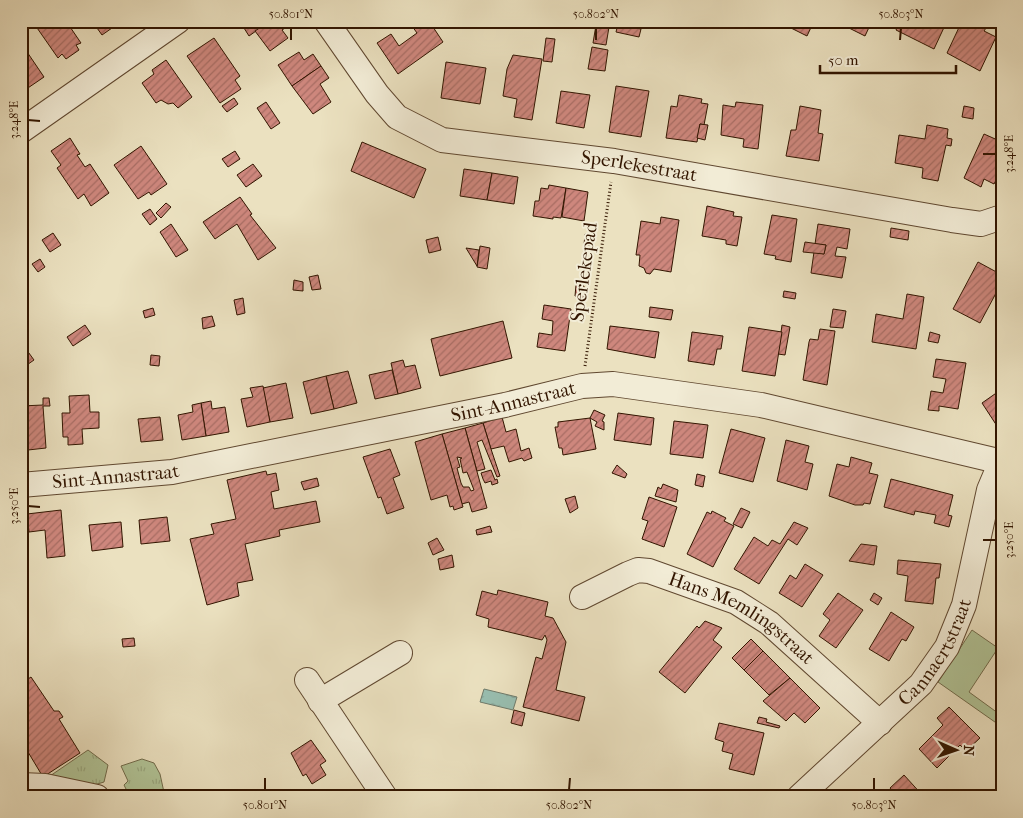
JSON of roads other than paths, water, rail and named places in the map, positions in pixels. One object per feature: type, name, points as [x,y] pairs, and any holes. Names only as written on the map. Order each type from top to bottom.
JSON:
[{"type":"street","points":[[21,131],[178,21]]},
{"type":"street","name":"Sperlekestraat","points":[[326,21],[377,94],[397,117],[442,140],[614,161],[981,224],[1002,217]]},
{"type":"street","name":"Sint-Annastraat","points":[[21,485],[172,472],[505,405],[582,386],[613,384],[761,405],[1001,463]]},
{"type":"street","name":"Cannaertstraat","points":[[798,797],[921,684],[947,647],[964,605],[989,490],[1001,463]]},
{"type":"street","name":"Hans Memlingstraat","points":[[582,597],[638,570],[650,571],[736,602],[769,623],[880,723]]},
{"type":"street","points":[[320,701],[400,653]]},
{"type":"street","points":[[307,680],[385,797]]},
{"type":"street","points":[[28,789],[45,786],[98,797]]},
{"type":"water","points":[[484,689],[517,697],[513,710],[480,702]]}]
